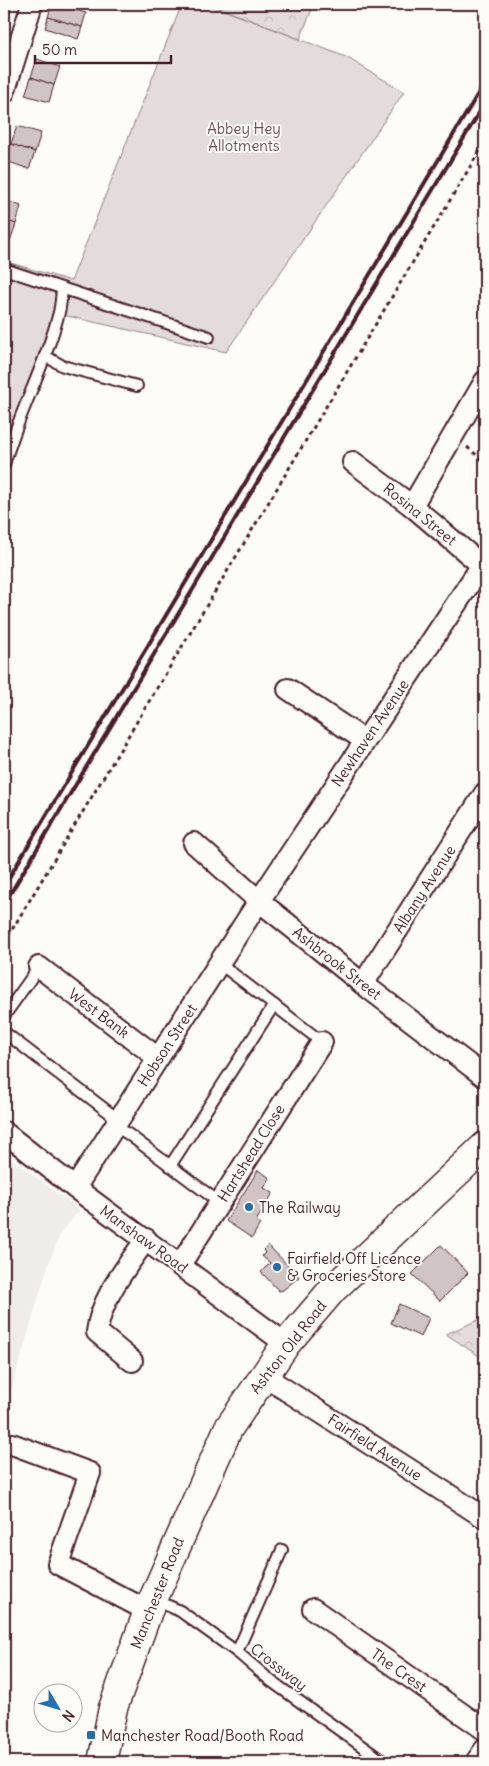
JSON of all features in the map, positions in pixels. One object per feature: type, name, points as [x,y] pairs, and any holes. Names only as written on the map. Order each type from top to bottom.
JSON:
[{"type":"highway","name":"Ashton Old Road","points":[[228,1429],[286,1344],[333,1289],[485,1146]]},
{"type":"highway","name":"Manchester Road","points":[[102,1762],[113,1708],[151,1605],[228,1429]]},
{"type":"street","points":[[4,93],[32,4]]},
{"type":"street","points":[[412,506],[485,381]]},
{"type":"street","name":"Rosina Street","points":[[353,462],[412,506],[484,567]]},
{"type":"street","name":"Newhaven Avenue","points":[[259,901],[364,740],[484,567]]},
{"type":"street","points":[[288,689],[364,740]]},
{"type":"street","name":"Albany Avenue","points":[[363,984],[485,793]]},
{"type":"street","name":"Ashbrook Street","points":[[194,843],[259,901],[363,984],[485,1077]]},
{"type":"street","name":"Hobson Street","points":[[75,1188],[259,901]]},
{"type":"street","name":"West Bank","points":[[39,967],[158,1058]]},
{"type":"street","name":"Hartshead Close","points":[[180,1265],[322,1042]]},
{"type":"street","name":"Manshaw Road","points":[[4,1132],[75,1188],[286,1344]]},
{"type":"street","points":[[132,1361],[97,1332],[99,1318],[116,1284],[146,1239]]},
{"type":"street","name":"Fairfield Avenue","points":[[264,1376],[485,1518]]},
{"type":"street","points":[[12,1444],[90,1473],[58,1564],[151,1605]]},
{"type":"street","name":"The Crest","points":[[313,1609],[485,1730]]},
{"type":"street","points":[[476,1762],[485,1749]]},
{"type":"lane","points":[[4,269],[209,337]]},
{"type":"lane","points":[[4,465],[9,446],[45,356],[59,315],[62,289]]},
{"type":"lane","points":[[45,356],[63,366],[136,386]]},
{"type":"lane","points":[[219,963],[322,1042]]},
{"type":"lane","points":[[4,1016],[39,967]]},
{"type":"lane","points":[[170,1166],[274,1005]]},
{"type":"lane","points":[[4,1032],[110,1133],[170,1166],[220,1203]]},
{"type":"lane","points":[[237,1652],[282,1550]]},
{"type":"lane","name":"Crossway","points":[[151,1605],[180,1611],[237,1652],[271,1681],[384,1762]]},
{"type":"path","points":[[4,943],[485,142]]},
{"type":"shaded area","points":[[4,1154],[80,1210],[61,1232],[49,1262],[4,1414]]},
{"type":"green space","name":"Abbey Hey Allotments","points":[[182,4],[208,4],[346,57],[404,92],[226,352],[54,313],[4,447],[4,261],[71,281]]},
{"type":"green space","points":[[209,4],[314,4],[300,39]]},
{"type":"green space","points":[[485,1317],[485,1360],[446,1334]]},
{"type":"building","points":[[52,4],[86,13],[82,27],[48,17]]},
{"type":"building","points":[[48,17],[82,27],[78,39],[45,28]]},
{"type":"building","points":[[37,59],[60,67],[54,85],[31,77]]},
{"type":"building","points":[[31,77],[54,85],[49,102],[25,95]]},
{"type":"building","points":[[17,126],[41,133],[35,152],[11,144]]},
{"type":"building","points":[[11,144],[35,152],[29,169],[6,161]]},
{"type":"building","points":[[4,200],[21,206],[16,224],[4,220]]},
{"type":"building","points":[[4,220],[16,224],[10,241],[4,239]]},
{"type":"building","name":"The Railway","points":[[258,1170],[270,1178],[264,1188],[273,1193],[256,1221],[260,1224],[252,1238],[226,1221]]},
{"type":"building","name":"Fairfield Off Licence & Groceries Store","points":[[268,1245],[299,1277],[283,1290],[279,1291],[261,1272],[270,1263],[262,1256],[265,1253],[263,1250]]},
{"type":"building","points":[[441,1245],[468,1273],[440,1301],[412,1274]]},
{"type":"building","points":[[399,1304],[429,1318],[421,1337],[391,1323]]},
{"type":"railway","points":[[4,886],[485,82]]},
{"type":"railway","points":[[4,904],[485,103]]},
{"type":"place","name":"The Railway","points":[[249,1207]]},
{"type":"place","name":"Fairfield Off Licence & Groceries Store","points":[[277,1267]]},
{"type":"place","name":"Manchester Road/Booth Road","points":[[91,1735]]}]
